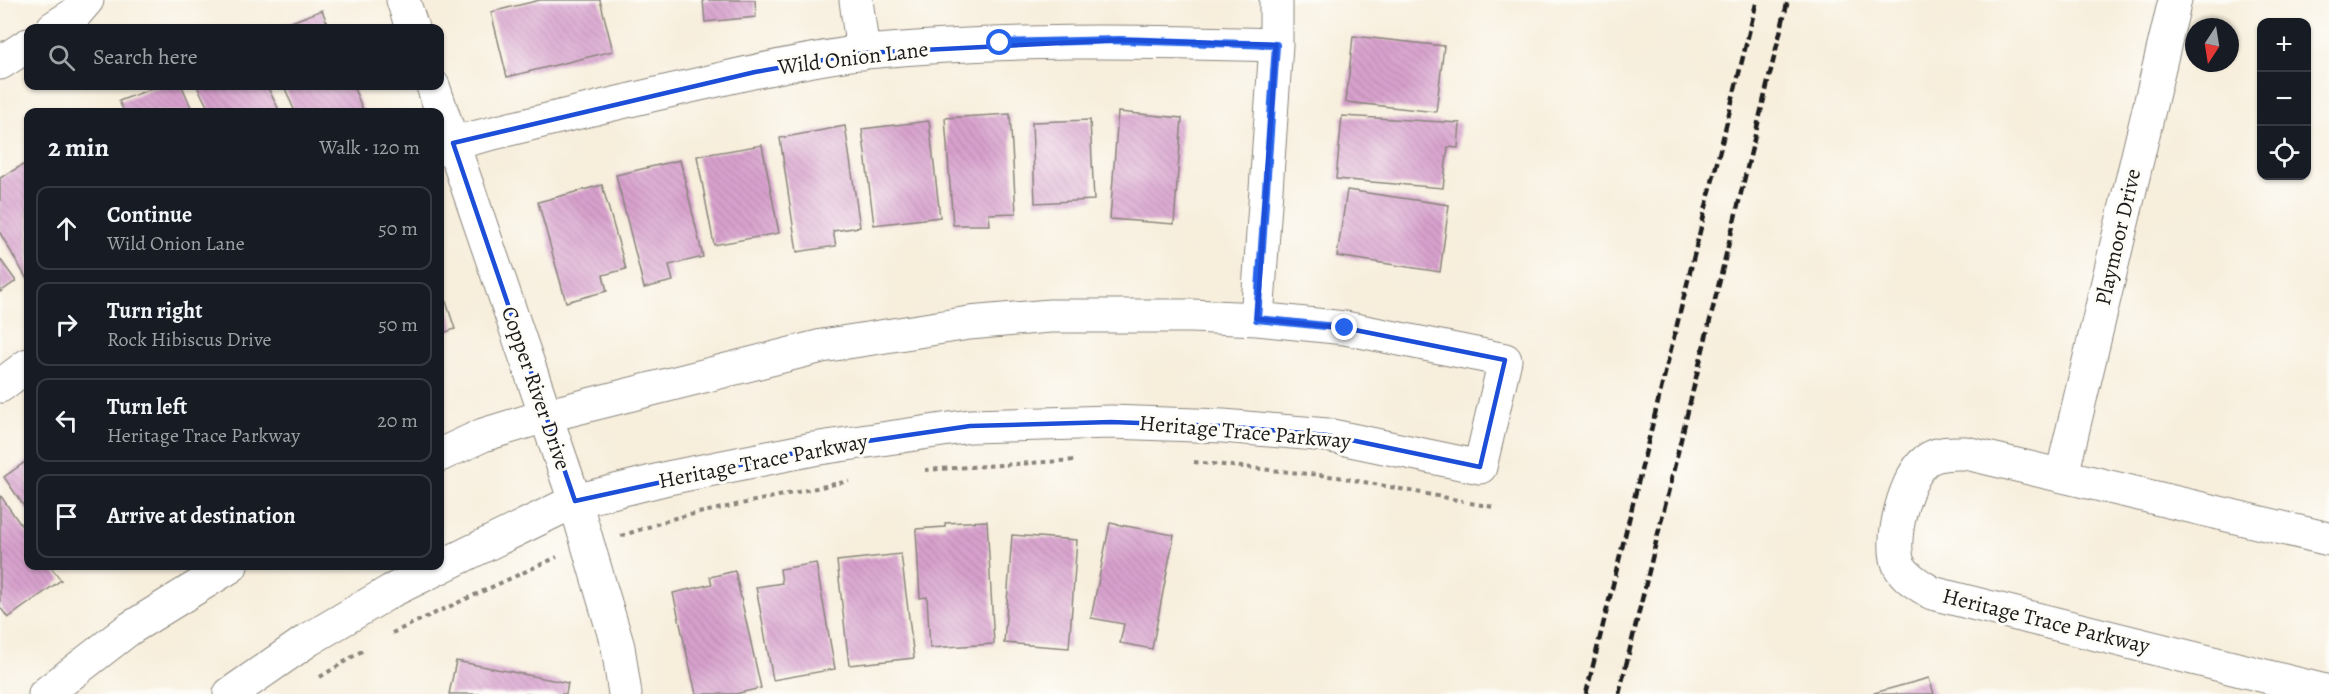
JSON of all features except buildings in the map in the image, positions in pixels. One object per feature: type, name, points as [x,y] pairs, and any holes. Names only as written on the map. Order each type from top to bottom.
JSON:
[{"type":"street","points":[[59,24],[75,14],[87,0]]},
{"type":"street","points":[[403,0],[411,24]]},
{"type":"street","points":[[855,0],[863,53]]},
{"type":"street","points":[[1257,319],[1276,45],[1276,0]]},
{"type":"street","name":"Playmoor Drive","points":[[2061,475],[2175,0]]},
{"type":"street","name":"Wild Onion Lane","points":[[446,146],[754,72],[863,53],[1000,43],[1107,40],[1276,45]]},
{"type":"street","points":[[0,63],[24,48]]},
{"type":"street","name":"Copper River Drive","points":[[434,90],[438,108]]},
{"type":"street","name":"Copper River Drive","points":[[446,146],[575,501],[618,647],[625,694]]},
{"type":"street","name":"Heritage Trace Parkway","points":[[444,453],[483,435],[545,416],[822,346],[959,324],[1050,316],[1192,316],[1257,319],[1345,328],[1505,360],[1480,467],[1327,435],[1234,427],[1112,422],[982,426],[813,449],[668,478],[575,501],[444,565]]},
{"type":"street","points":[[0,386],[24,368]]},
{"type":"street","name":"Heritage Trace Parkway","points":[[2329,539],[1966,453],[1947,453],[1929,458],[1913,474],[1896,535],[1896,551],[1900,567],[1913,581],[1932,593],[2329,692]]},
{"type":"street","points":[[45,694],[129,629],[225,570]]},
{"type":"street","name":"Heritage Trace Parkway","points":[[230,694],[308,640],[392,591],[435,570]]},
{"type":"path","points":[[919,470],[1077,460]]},
{"type":"path","points":[[1192,461],[1338,477],[1494,507]]},
{"type":"path","points":[[382,639],[555,558],[588,546],[675,518],[853,480]]},
{"type":"path","points":[[311,682],[372,645]]},
{"type":"highlighted area","points":[[1119,40],[1276,45],[1257,319],[1345,328],[1505,360],[1480,467],[1327,435],[1223,426],[1111,422],[970,426],[813,449],[575,501],[453,143],[755,72],[863,53]]},
{"type":"railway","points":[[1586,694],[1757,0]]},
{"type":"railway","points":[[1619,694],[1788,0]]},
{"type":"route","points":[[1000,43],[1119,40],[1276,45],[1257,319],[1345,328]]}]
